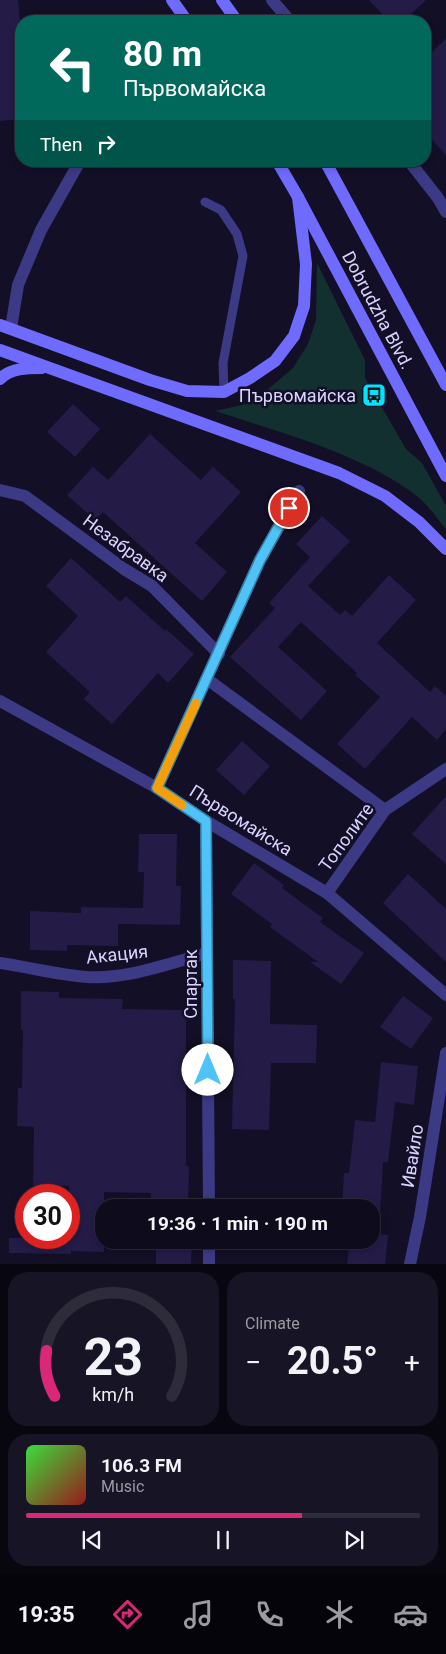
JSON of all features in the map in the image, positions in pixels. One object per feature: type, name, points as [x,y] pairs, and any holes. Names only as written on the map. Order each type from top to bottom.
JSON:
[{"type":"main road","points":[[172,0],[183,15]]},
{"type":"main road","points":[[222,0],[233,15]]},
{"type":"main road","name":"Dobrudzha Blvd.","points":[[280,167],[446,476]]},
{"type":"main road","name":"Dobrudzha Blvd.","points":[[328,167],[446,385]]},
{"type":"main road","points":[[5,327],[150,380],[187,391],[224,392],[250,378],[275,361],[294,336],[304,306],[306,264],[298,197]]},
{"type":"main road","points":[[0,350],[339,473],[385,496],[419,522],[446,549]]},
{"type":"main road","points":[[0,379],[4,375],[23,368],[49,368]]},
{"type":"street","points":[[272,0],[285,15]]},
{"type":"street","points":[[5,327],[18,285],[41,230],[77,167]]},
{"type":"street","points":[[414,167],[446,212]]},
{"type":"street","name":"Незабравка","points":[[0,490],[24,496],[124,569],[152,586],[219,654]]},
{"type":"street","points":[[157,788],[260,560],[299,491]]},
{"type":"street","points":[[207,679],[385,810]]},
{"type":"street","name":"Първомайска","points":[[0,701],[157,788],[206,821],[327,893],[446,994]]},
{"type":"street","name":"Тополите","points":[[327,893],[385,810],[446,769]]},
{"type":"street","name":"Спартак","points":[[206,821],[209,1199]]},
{"type":"street","name":"Акация","points":[[0,963],[95,977],[149,970],[207,953]]},
{"type":"street","name":"Ивайло","points":[[410,1264],[420,1217],[446,1053]]},
{"type":"street","points":[[209,1249],[209,1264]]},
{"type":"lane","points":[[205,202],[221,210],[236,234],[243,256],[223,363],[224,392]]},
{"type":"green space","points":[[317,263],[365,360],[365,378],[406,449],[422,463],[446,506],[446,529],[418,497],[372,469],[321,446],[215,411],[246,404],[266,391],[293,368],[308,344],[316,320]]},
{"type":"building","points":[[0,0],[18,0],[19,15],[15,15],[15,120],[0,121]]},
{"type":"building","points":[[369,0],[426,0],[410,15],[383,15]]},
{"type":"building","points":[[446,39],[446,155],[431,139],[431,53]]},
{"type":"building","points":[[73,404],[100,429],[75,457],[47,432]]},
{"type":"building","points":[[150,434],[201,480],[213,467],[241,492],[195,543],[227,572],[202,601],[103,512],[95,520],[67,495],[93,467],[108,480]]},
{"type":"building","points":[[322,516],[350,541],[308,586],[340,615],[345,610],[352,616],[389,575],[416,600],[377,643],[430,692],[435,686],[446,696],[446,729],[437,740],[412,717],[365,769],[337,744],[380,697],[355,675],[357,673],[301,622],[278,647],[327,691],[301,720],[230,657],[275,608],[269,603],[310,557],[296,544]]},
{"type":"building","points":[[71,558],[120,602],[126,596],[194,654],[168,683],[158,673],[112,724],[84,699],[90,692],[46,652],[78,616],[46,586]]},
{"type":"building","points":[[242,741],[270,766],[244,795],[216,770]]},
{"type":"building","points":[[446,796],[446,864],[412,834]]},
{"type":"building","points":[[139,834],[177,834],[176,886],[181,886],[180,925],[118,924],[118,946],[67,945],[67,951],[30,950],[30,911],[81,913],[81,907],[143,908],[144,872],[138,872]]},
{"type":"building","points":[[254,863],[284,885],[282,888],[323,918],[320,922],[364,953],[341,984],[310,962],[318,962],[270,927],[272,924],[231,894]]},
{"type":"building","points":[[408,874],[446,909],[446,962],[383,903]]},
{"type":"building","points":[[233,960],[271,961],[270,1024],[317,1025],[316,1063],[271,1063],[269,1130],[232,1129],[235,999],[233,999]]},
{"type":"building","points":[[21,991],[59,992],[59,998],[123,999],[122,1009],[186,1010],[186,1166],[189,1166],[188,1199],[151,1199],[151,1193],[104,1192],[104,1199],[95,1199],[95,1249],[104,1249],[104,1252],[71,1251],[71,1254],[9,1253],[9,1238],[15,1238],[15,1249],[80,1249],[80,1184],[33,1184],[34,1127],[17,1126],[18,1088],[22,1088],[23,1030],[21,1030]]},
{"type":"building","points":[[403,996],[433,1018],[411,1049],[380,1027]]},
{"type":"building","points":[[381,1062],[418,1066],[414,1105],[395,1102],[388,1162],[383,1162],[380,1216],[380,1199],[343,1199],[344,1173],[349,1173],[355,1120],[375,1122]]},
{"type":"building","points":[[380,1234],[388,1235],[385,1264],[347,1264],[349,1249],[380,1249]]},
{"type":"building","points":[[156,1249],[192,1249],[191,1264],[156,1264]]},
{"type":"slow traffic","points":[[182,805],[157,788],[196,703]]},
{"type":"place","name":"Първомайска","points":[[374,395]]},
{"type":"route","points":[[208,1070],[206,821],[157,788],[260,560],[289,508]]}]
